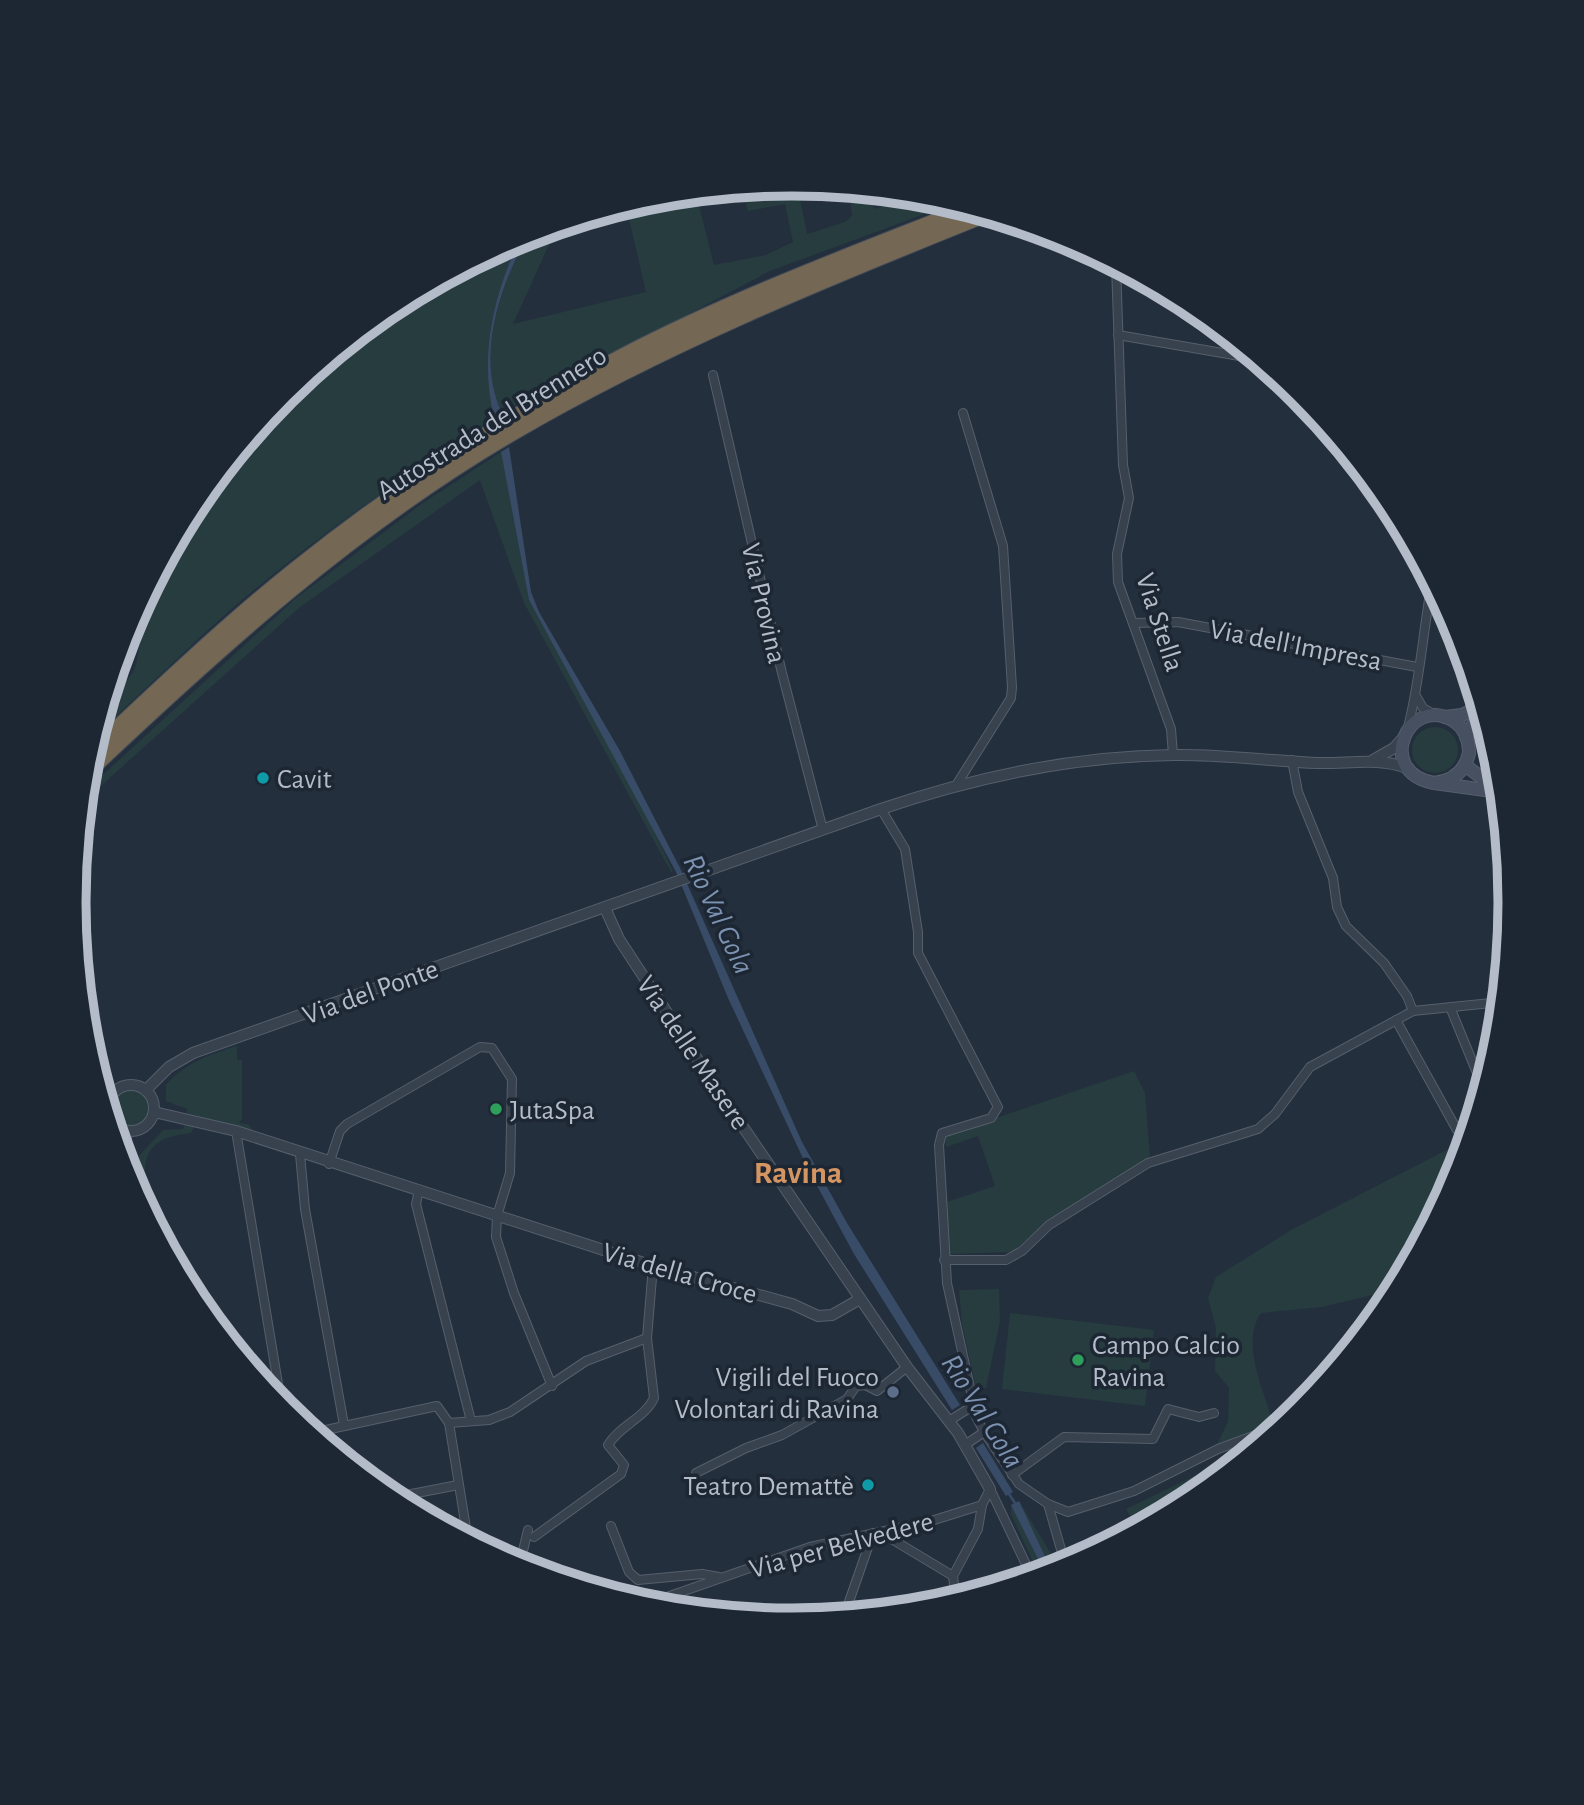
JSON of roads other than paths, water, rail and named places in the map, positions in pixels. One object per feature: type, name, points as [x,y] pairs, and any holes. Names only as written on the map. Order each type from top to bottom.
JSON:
[{"type":"highway","name":"Autostrada del Brennero","points":[[105,740],[180,670],[303,564],[377,508],[625,356],[718,312],[953,215]]},
{"type":"highway","name":"Autostrada del Brennero","points":[[510,427],[703,331],[973,219]]},
{"type":"highway","name":"Autostrada del Brennero","points":[[100,760],[172,693],[321,565],[486,442]]},
{"type":"main road","points":[[1471,711],[1462,715],[1424,717],[1405,733],[1402,759],[1414,776],[1434,783],[1489,790]]},
{"type":"main road","points":[[1434,783],[1452,779],[1465,765],[1469,753],[1466,737],[1454,721],[1440,716]]},
{"type":"main road","points":[[1466,737],[1474,720]]},
{"type":"main road","points":[[1465,765],[1488,784]]},
{"type":"street","name":"Via Stella","points":[[1116,276],[1123,465],[1129,498],[1117,554],[1118,582],[1171,729],[1173,755]]},
{"type":"street","points":[[1118,335],[1239,356]]},
{"type":"street","name":"Via Provina","points":[[713,375],[782,673],[823,830]]},
{"type":"street","points":[[955,787],[1011,698],[1012,687],[1003,546],[964,413]]},
{"type":"street","points":[[1373,760],[1394,748],[1405,733],[1416,696],[1417,667],[1429,599]]},
{"type":"street","name":"Via dell'Impresa","points":[[1133,623],[1178,622],[1417,667]]},
{"type":"street","points":[[1416,696],[1423,708],[1440,716]]},
{"type":"street","points":[[605,908],[881,809],[1028,769],[1108,758],[1173,755],[1338,763],[1373,760],[1407,768]]},
{"type":"street","points":[[1292,760],[1298,792],[1333,878],[1337,907],[1346,926],[1384,964],[1407,996],[1413,1012]]},
{"type":"street","points":[[881,809],[905,849],[918,932],[918,953],[998,1107],[991,1118],[942,1133],[939,1145],[944,1260],[960,1414],[975,1438],[1028,1492],[1048,1504],[1068,1511],[1092,1506],[1134,1491],[1218,1449],[1256,1435]]},
{"type":"street","name":"Via del Ponte","points":[[146,1090],[169,1067],[194,1053],[605,908]]},
{"type":"street","name":"Via delle Masere","points":[[605,908],[610,924],[634,962],[907,1367],[960,1414],[975,1438],[990,1489]]},
{"type":"street","points":[[944,1260],[1006,1260],[1022,1251],[1049,1225],[1148,1163],[1258,1129],[1267,1123],[1310,1067],[1396,1020],[1413,1012],[1491,1003]]},
{"type":"street","points":[[1450,1007],[1477,1073]]},
{"type":"street","points":[[1396,1020],[1457,1130]]},
{"type":"street","points":[[329,1164],[340,1131],[348,1124],[480,1047],[489,1046],[496,1051],[512,1079],[509,1173],[497,1216],[496,1237],[514,1293],[552,1386]]},
{"type":"street","points":[[113,1095],[127,1085],[146,1090],[154,1103],[154,1112],[146,1126],[128,1131],[123,1129]]},
{"type":"street","name":"Via della Croce","points":[[154,1112],[236,1131],[329,1164],[419,1190],[653,1266],[792,1304],[818,1317],[832,1315],[860,1299]]},
{"type":"street","points":[[127,1140],[128,1131]]},
{"type":"street","points":[[236,1131],[278,1387]]},
{"type":"street","points":[[300,1154],[305,1209],[344,1425]]},
{"type":"street","points":[[419,1190],[416,1204],[470,1417]]},
{"type":"street","points":[[521,1555],[524,1542],[531,1534],[621,1474],[624,1465],[608,1445],[613,1436],[650,1406],[654,1398],[647,1338],[653,1266]]},
{"type":"street","points":[[449,1423],[489,1420],[510,1412],[595,1356],[647,1338]]},
{"type":"street","points":[[696,1473],[746,1448],[782,1435],[847,1399],[856,1386],[865,1385],[877,1391],[907,1367]]},
{"type":"street","points":[[323,1430],[436,1406],[449,1423],[465,1528]]},
{"type":"street","points":[[1013,1475],[1064,1437],[1153,1439],[1168,1409],[1199,1417],[1214,1413]]},
{"type":"street","points":[[409,1495],[458,1485]]},
{"type":"street","points":[[955,1590],[953,1576],[978,1529],[982,1505],[990,1489]]},
{"type":"street","points":[[990,1489],[1027,1568]]},
{"type":"street","points":[[1048,1504],[1063,1555]]},
{"type":"street","name":"Via per Belvedere","points":[[668,1597],[810,1547],[982,1505]]},
{"type":"street","points":[[611,1527],[629,1572],[638,1580],[702,1574],[719,1577]]},
{"type":"street","points":[[848,1606],[876,1533],[953,1576]]},
{"type":"water","points":[[520,251],[508,276],[494,322],[491,368],[494,391],[502,413],[494,418],[488,372],[491,326],[513,254]]},
{"type":"water","points":[[509,447],[531,592],[539,612],[620,751],[680,868],[802,1142],[847,1223],[960,1405],[952,1410],[854,1254],[808,1169],[728,998],[676,872],[529,600],[501,452]]},
{"type":"water","points":[[983,1443],[1013,1492],[1006,1496],[976,1448]]},
{"type":"water","points":[[1019,1501],[1047,1561],[1040,1563],[1011,1505]]},
{"type":"waterway","name":"Rio Val Gola","points":[[1009,1494],[1017,1506]]},
{"type":"place","name":"Cavit","points":[[263,778]]},
{"type":"place","name":"JutaSpa","points":[[496,1109]]},
{"type":"place","name":"Campo Calcio Ravina","points":[[1078,1360]]},
{"type":"place","name":"Vigili del Fuoco Volontari di Ravina","points":[[893,1392]]},
{"type":"place","name":"Teatro Demattè","points":[[868,1485]]},
{"type":"district","name":"Ravina","points":[[798,1172]]}]
